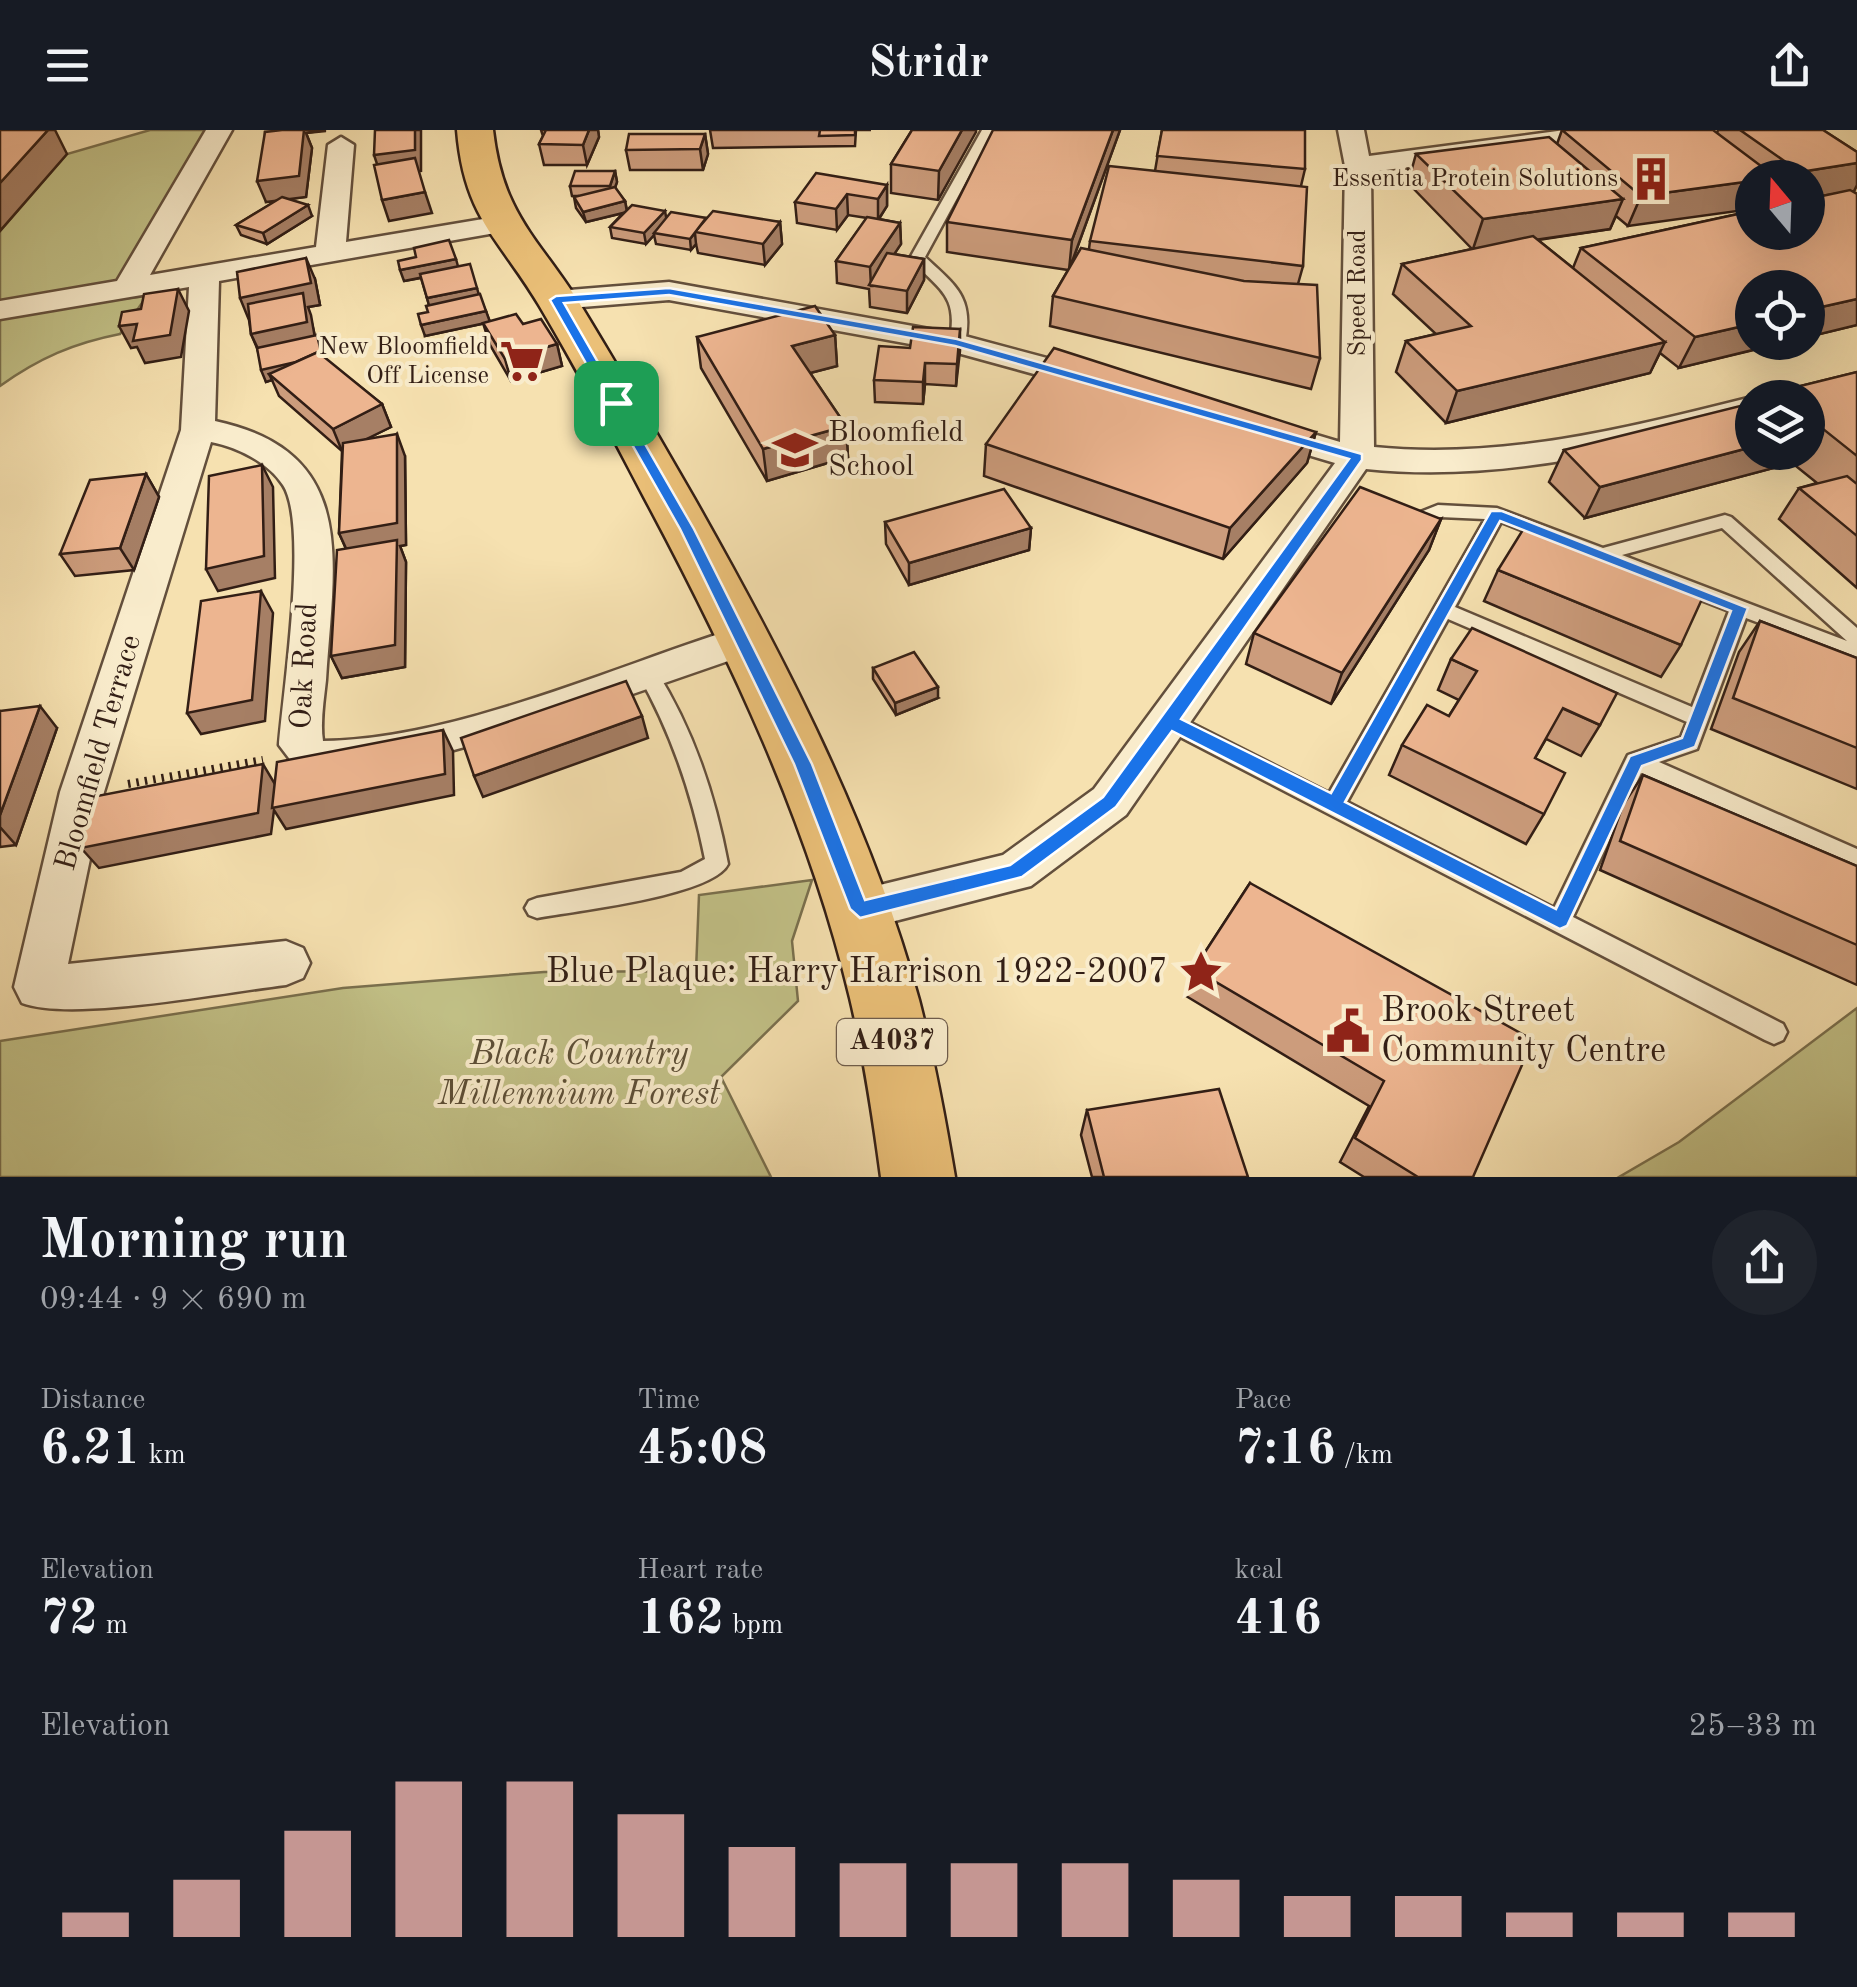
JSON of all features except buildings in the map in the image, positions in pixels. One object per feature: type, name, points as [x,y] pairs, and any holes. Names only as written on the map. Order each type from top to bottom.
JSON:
[{"type":"main road","name":"A4037","points":[[476,130],[477,152],[502,224],[556,300],[687,529],[803,764],[860,909],[912,1121],[918,1177]]},
{"type":"street","points":[[127,289],[220,130]]},
{"type":"street","name":"Speed Road","points":[[1351,130],[1358,166],[1358,457]]},
{"type":"street","points":[[1358,166],[1622,130]]},
{"type":"street","points":[[330,254],[341,146]]},
{"type":"street","points":[[0,310],[502,224]]},
{"type":"street","name":"Bloomfield Terrace","points":[[204,277],[198,430],[82,792],[38,987],[88,986],[286,963]]},
{"type":"street","points":[[556,300],[669,292],[957,343],[1118,388]]},
{"type":"street","points":[[1230,421],[1358,457],[1416,462],[1520,457],[1735,412]]},
{"type":"street","name":"Oak Road","points":[[198,430],[226,431],[266,452],[303,487],[313,540],[300,745],[313,758],[338,758],[412,746],[536,713],[743,641]]},
{"type":"street","points":[[860,909],[1015,872],[1110,802],[1358,457]]},
{"type":"lane","points":[[957,343],[964,317],[955,295],[917,258],[988,130]]},
{"type":"lane","points":[[1398,529],[1417,517],[1438,511],[1496,514],[1857,652]]},
{"type":"lane","points":[[1335,804],[1496,514]]},
{"type":"lane","points":[[1600,554],[1725,521],[1857,639]]},
{"type":"lane","points":[[1560,920],[1636,761],[1689,742],[1740,608]]},
{"type":"lane","points":[[1444,610],[1698,718]]},
{"type":"lane","points":[[538,908],[686,881],[718,864],[712,834],[664,696],[648,674]]},
{"type":"lane","points":[[1170,722],[1774,1032]]},
{"type":"lane","points":[[1636,761],[1857,860]]},
{"type":"path","points":[[82,792],[267,760],[300,745]]},
{"type":"green space","points":[[150,130],[208,130],[112,300],[147,296],[120,334],[57,353],[0,386],[0,231],[67,154]]},
{"type":"green space","name":"Black Country Millennium Forest","points":[[812,880],[792,941],[798,1001],[721,1077],[771,1177],[0,1177],[0,1041],[343,988],[544,972],[696,971],[699,895]]},
{"type":"green space","points":[[1857,1008],[1857,1177],[1619,1177],[1679,1142]]},
{"type":"place","name":"Essentia Protein Solutions","points":[[1651,179]]},
{"type":"place","name":"New Bloomfield Off License","points":[[522,361]]},
{"type":"place","name":"Bloomfield School","points":[[795,450]]},
{"type":"place","name":"Blue Plaque: Harry Harrison 1922-2007","points":[[1201,972]]},
{"type":"place","name":"Brook Street Community Centre","points":[[1348,1031]]},
{"type":"route","points":[[616,403],[556,300],[669,292],[957,343],[1358,457],[1170,722],[1335,804],[1496,514],[1740,608],[1689,742],[1636,761],[1560,920],[1170,722],[1110,802],[1015,872],[860,909],[803,764],[687,529],[616,403]]}]
